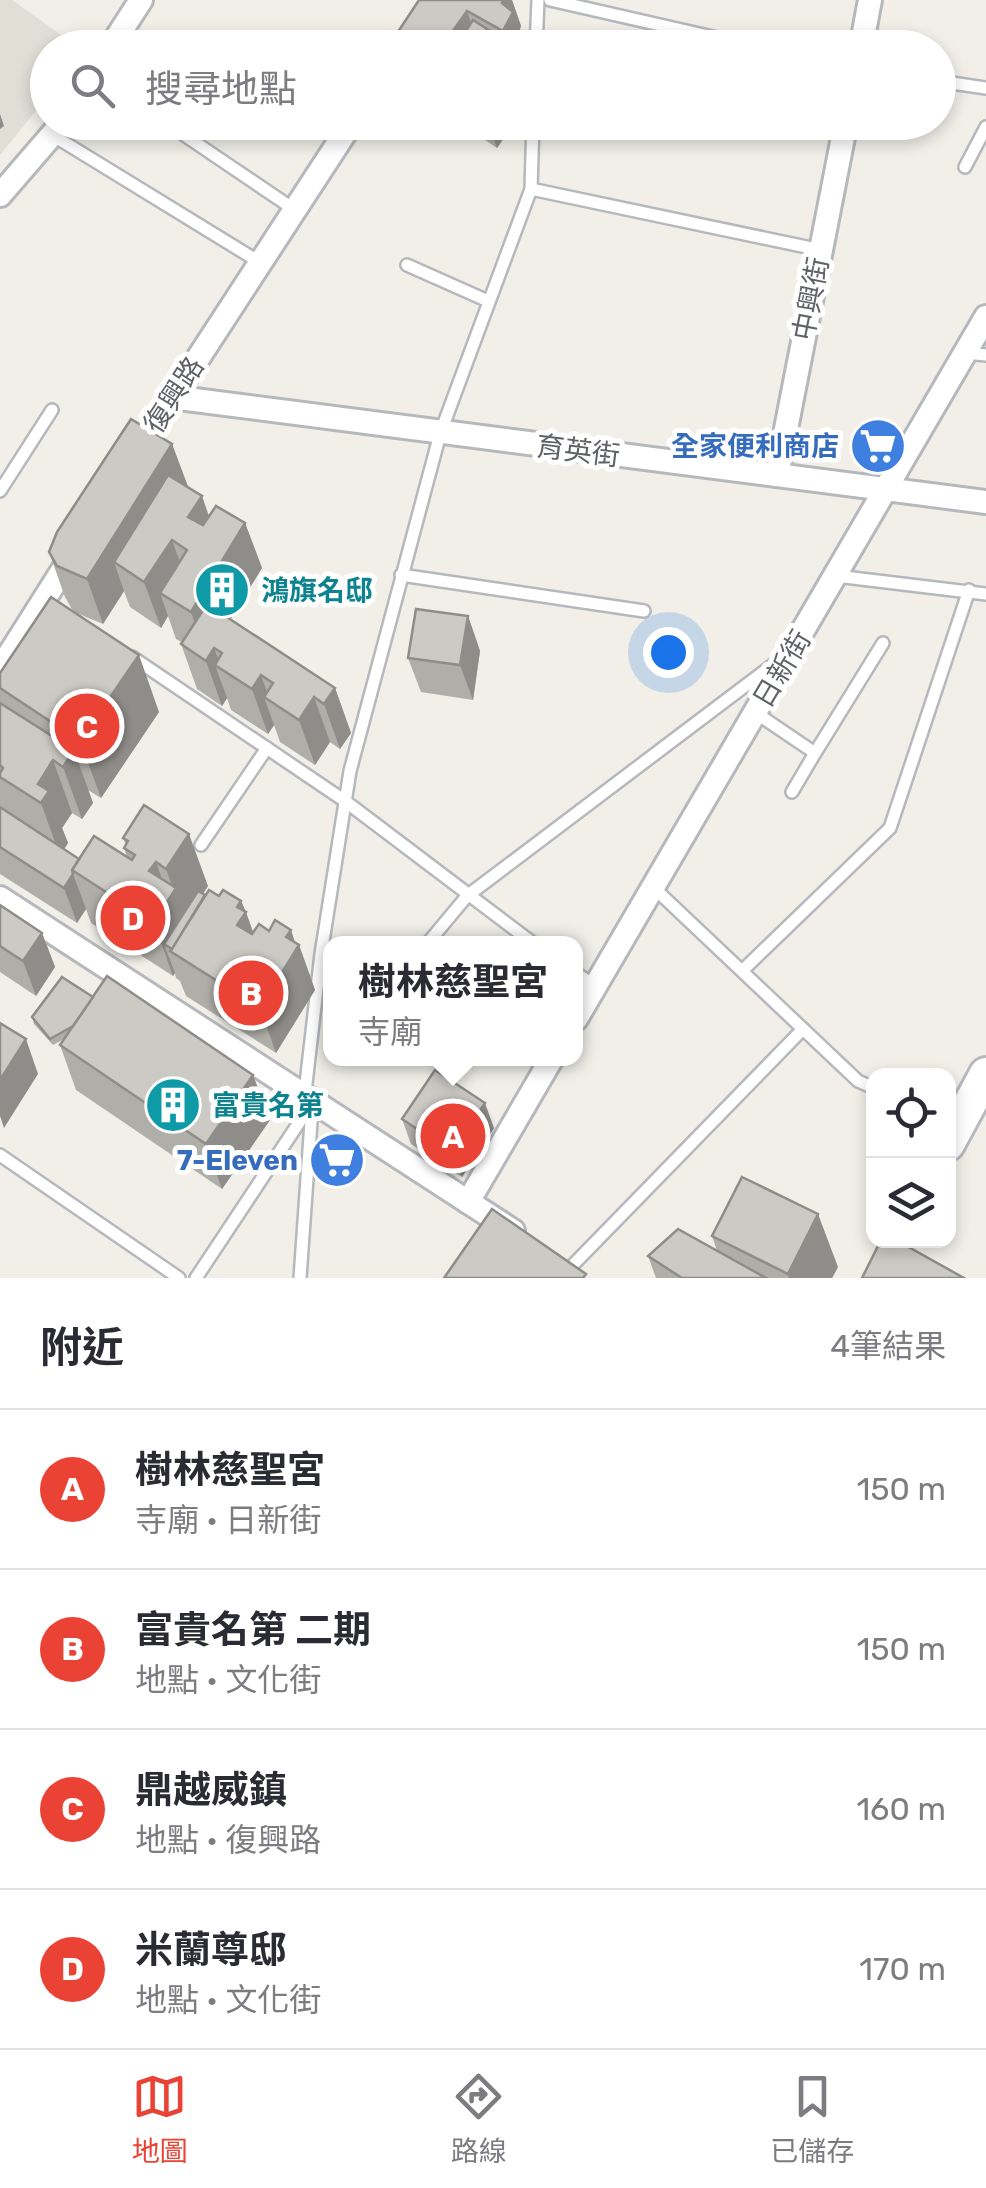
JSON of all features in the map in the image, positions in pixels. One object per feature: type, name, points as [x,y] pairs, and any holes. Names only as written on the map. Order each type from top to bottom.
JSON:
[{"type":"main road","points":[[956,1124],[986,1074]]},
{"type":"street","points":[[864,30],[870,0]]},
{"type":"street","points":[[121,30],[138,1]]},
{"type":"street","points":[[0,195],[49,140]]},
{"type":"street","name":"復興路","points":[[124,473],[340,140]]},
{"type":"street","name":"中興街","points":[[777,475],[842,140]]},
{"type":"street","name":"日新街","points":[[585,980],[653,887],[888,488],[976,354],[986,317]]},
{"type":"street","name":"育英街","points":[[171,397],[986,502]]},
{"type":"street","points":[[0,670],[53,604],[84,536]]},
{"type":"street","points":[[0,898],[526,1240]]},
{"type":"street","points":[[468,1202],[547,1066]]},
{"type":"lane","points":[[537,30],[538,0]]},
{"type":"lane","points":[[550,0],[682,30]]},
{"type":"lane","points":[[956,84],[986,88]]},
{"type":"lane","points":[[965,168],[986,127]]},
{"type":"lane","points":[[73,140],[261,263]]},
{"type":"lane","points":[[192,140],[295,210]]},
{"type":"lane","points":[[329,936],[345,801],[401,574],[440,434],[531,189],[532,140]]},
{"type":"lane","points":[[531,189],[821,250]]},
{"type":"lane","points":[[408,264],[488,301]]},
{"type":"lane","points":[[0,491],[52,410]]},
{"type":"lane","points":[[401,574],[644,611]]},
{"type":"lane","points":[[836,576],[986,594]]},
{"type":"lane","points":[[744,969],[890,828],[968,590]]},
{"type":"lane","points":[[792,792],[883,643]]},
{"type":"lane","points":[[434,936],[467,896],[793,650]]},
{"type":"lane","points":[[124,652],[345,801],[523,936]]},
{"type":"lane","points":[[756,713],[815,752]]},
{"type":"lane","points":[[201,845],[267,748]]},
{"type":"lane","points":[[653,887],[866,1084]]},
{"type":"lane","points":[[196,1278],[302,1118],[323,976]]},
{"type":"lane","points":[[570,1268],[803,1029]]},
{"type":"lane","points":[[300,1278],[311,1122],[304,1096]]},
{"type":"lane","points":[[0,1155],[179,1278]]},
{"type":"shaded area","points":[[0,0],[12,0],[54,30],[30,30],[30,118],[0,155]]},
{"type":"building","points":[[419,0],[504,0],[502,3],[513,12],[504,30],[467,11],[454,30],[399,30]]},
{"type":"building","points":[[473,20],[489,30],[467,30]]},
{"type":"building","points":[[131,419],[172,444],[87,579],[57,566],[49,552],[57,532]]},
{"type":"building","points":[[168,475],[202,496],[188,517],[203,525],[216,506],[245,523],[191,612],[160,593],[187,550],[172,540],[144,582],[114,562]]},
{"type":"building","points":[[51,597],[139,655],[80,741],[0,688],[0,673]]},
{"type":"building","points":[[207,604],[335,688],[324,704],[314,697],[299,720],[264,697],[273,683],[261,675],[252,689],[215,665],[222,653],[214,648],[206,661],[181,644]]},
{"type":"building","points":[[416,609],[468,616],[460,665],[408,658]]},
{"type":"building","points":[[0,703],[74,750],[63,767],[53,760],[38,784],[49,791],[41,803],[0,777]]},
{"type":"building","points":[[144,805],[189,834],[166,869],[156,862],[149,871],[176,888],[154,923],[72,870],[94,836],[132,860],[135,855],[124,848],[128,841],[123,838]]},
{"type":"building","points":[[0,807],[79,859],[64,888],[0,847]]},
{"type":"building","points":[[209,890],[219,896],[223,890],[241,901],[237,907],[246,912],[237,925],[252,934],[259,924],[269,931],[275,920],[291,930],[286,937],[299,945],[260,1008],[170,951]]},
{"type":"building","points":[[198,891],[205,895],[172,949],[164,944]]},
{"type":"building","points":[[0,905],[42,933],[23,961],[0,946]]},
{"type":"building","points":[[107,976],[253,1075],[206,1144],[60,1045]]},
{"type":"building","points":[[62,977],[93,997],[73,1026],[50,1039],[32,1017]]},
{"type":"building","points":[[0,1023],[26,1039],[0,1080]]},
{"type":"building","points":[[435,1070],[485,1103],[452,1152],[402,1119]]},
{"type":"building","points":[[742,1177],[818,1214],[788,1274],[712,1236]]},
{"type":"building","points":[[492,1209],[586,1274],[583,1278],[444,1278]]},
{"type":"building","points":[[678,1229],[766,1278],[682,1278],[648,1256]]},
{"type":"building","points":[[877,1248],[910,1248],[964,1278],[862,1278]]},
{"type":"place","name":"全家便利商店","points":[[878,446]]},
{"type":"place","name":"鴻旗名邸","points":[[222,590]]},
{"type":"place","name":"鼎越威鎮","points":[[87,726]]},
{"type":"place","name":"米蘭尊邸","points":[[133,918]]},
{"type":"place","name":"富貴名第 二期","points":[[251,993]]},
{"type":"place","name":"富貴名第","points":[[173,1105]]},
{"type":"place","name":"樹林慈聖宮","points":[[453,1136]]},
{"type":"place","name":"7-Eleven","points":[[337,1160]]}]
